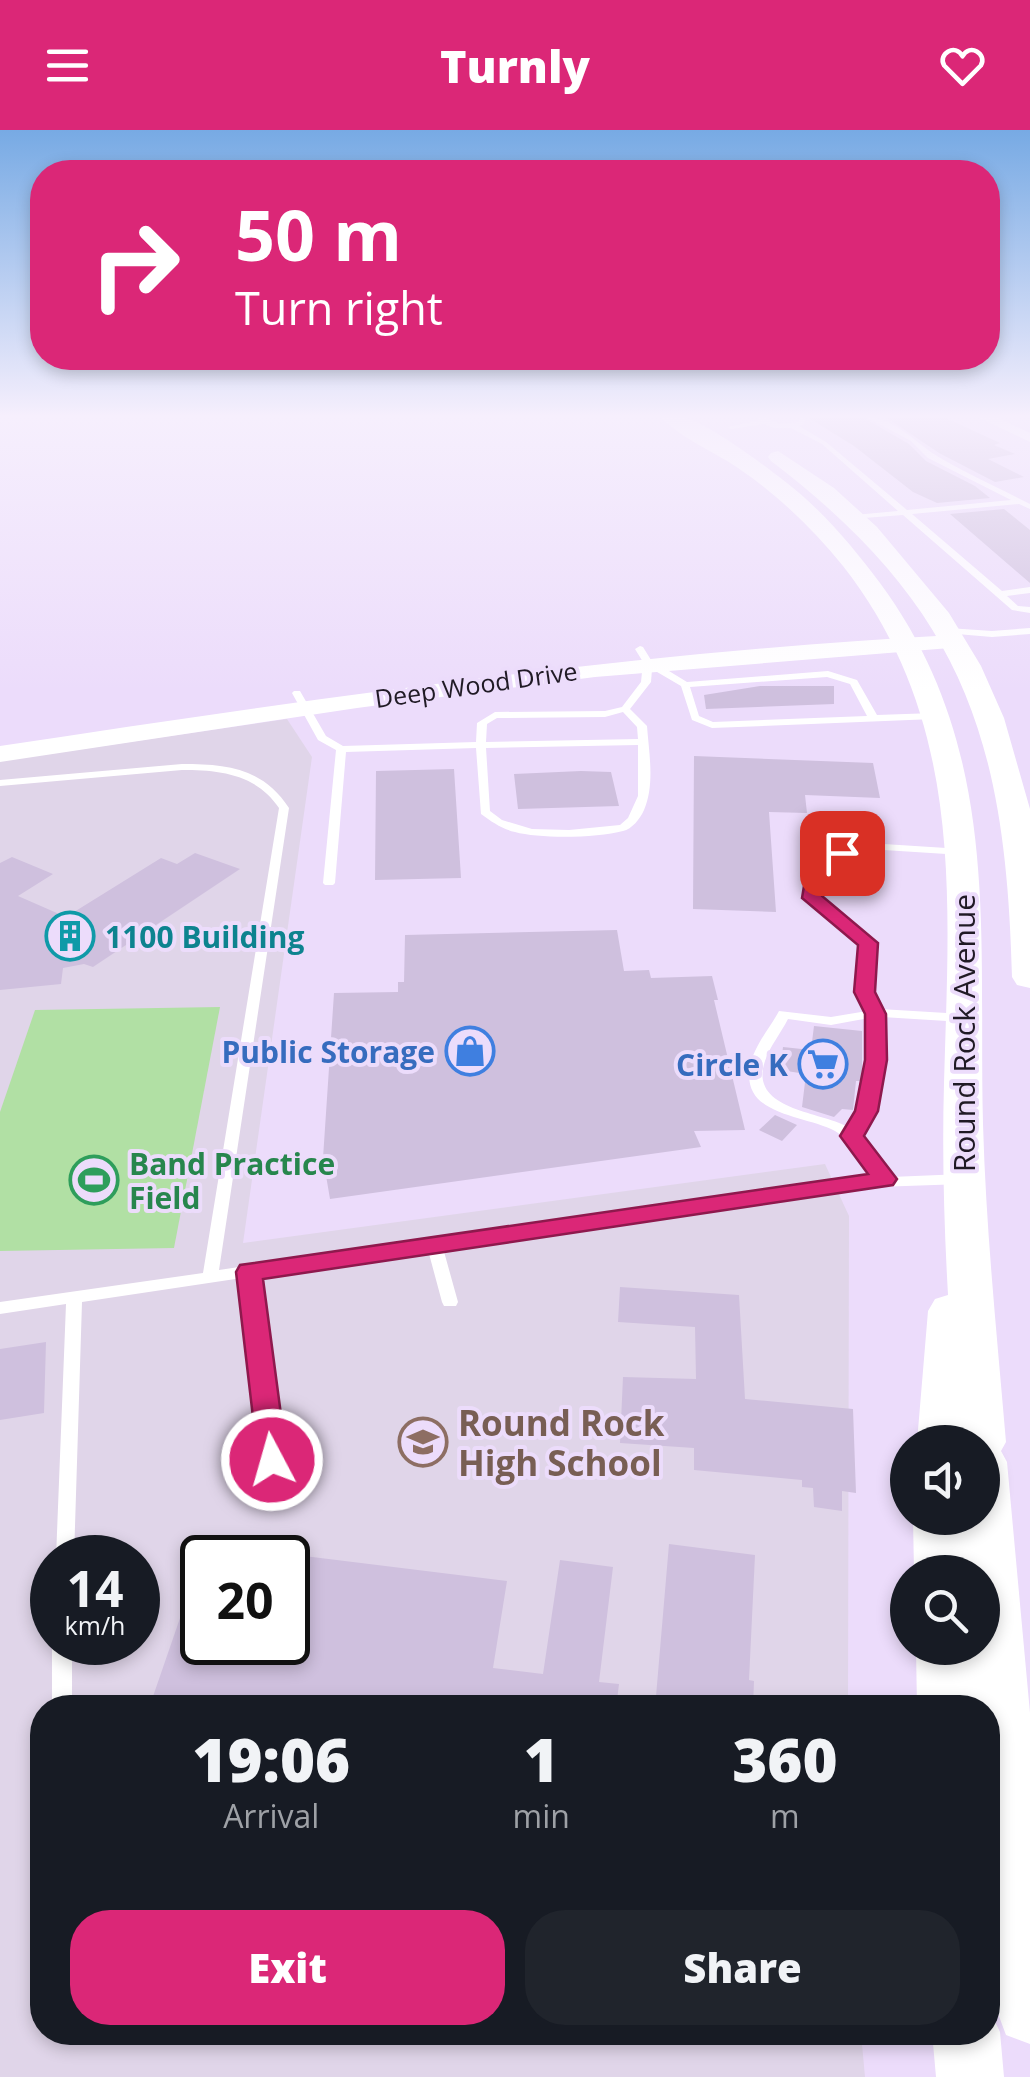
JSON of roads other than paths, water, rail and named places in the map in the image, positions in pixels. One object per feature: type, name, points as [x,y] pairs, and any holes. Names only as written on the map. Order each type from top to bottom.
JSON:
[{"type":"main road","name":"Round Rock Avenue","points":[[802,509],[857,568],[903,638],[936,716],[956,792],[963,852],[964,1199],[955,1241],[943,1425]]},
{"type":"main road","name":"Round Rock Avenue","points":[[846,510],[907,569],[951,636],[979,691],[1025,833],[1030,978]]},
{"type":"main road","points":[[964,1199],[980,1425]]},
{"type":"main road","points":[[987,1535],[999,1695]]},
{"type":"main road","points":[[945,1665],[946,1695]]},
{"type":"main road","points":[[1000,1702],[1030,2010]]},
{"type":"main road","points":[[967,2045],[970,2077]]},
{"type":"street","name":"Deep Wood Drive","points":[[0,736],[644,656],[951,636]]},
{"type":"street","name":"Deep Wood Drive","points":[[0,754],[302,701]]},
{"type":"lane","points":[[905,509],[1015,608],[1030,610]]},
{"type":"lane","points":[[846,510],[944,509]]},
{"type":"lane","points":[[1000,594],[1030,590]]},
{"type":"lane","points":[[951,636],[1030,631]]},
{"type":"lane","points":[[644,656],[685,685],[695,718],[712,725],[936,716]]},
{"type":"lane","points":[[625,710],[642,726],[642,808],[636,820],[623,828],[520,832],[497,825],[485,812],[482,722],[496,715],[605,714],[625,710],[646,682],[644,656]]},
{"type":"lane","points":[[685,685],[828,674],[854,682],[874,718]]},
{"type":"lane","points":[[302,701],[322,738],[341,749],[642,742]]},
{"type":"lane","points":[[328,883],[341,749]]},
{"type":"lane","points":[[0,784],[182,767],[212,768],[262,782],[284,808],[210,1276]]},
{"type":"lane","points":[[852,1136],[867,1111],[876,1060],[875,1014],[864,992],[868,943],[812,898],[816,860],[868,846],[963,852]]},
{"type":"lane","points":[[885,1179],[852,1136],[838,1127],[770,1105],[759,1093],[756,1070],[784,1014],[831,1021],[875,1014],[964,1018]]},
{"type":"lane","points":[[0,1308],[885,1179],[964,1199]]},
{"type":"lane","points":[[434,1244],[450,1302]]},
{"type":"lane","points":[[249,1272],[275,1488]]},
{"type":"lane","points":[[66,1535],[74,1298]]},
{"type":"lane","points":[[62,1665],[62,1695]]},
{"type":"place","name":"1100 Building","points":[[70,936]]},
{"type":"place","name":"Public Storage","points":[[470,1051]]},
{"type":"place","name":"Circle K","points":[[823,1064]]},
{"type":"place","name":"Band Practice Field","points":[[94,1180]]},
{"type":"place","name":"Round Rock High School","points":[[423,1442]]}]
